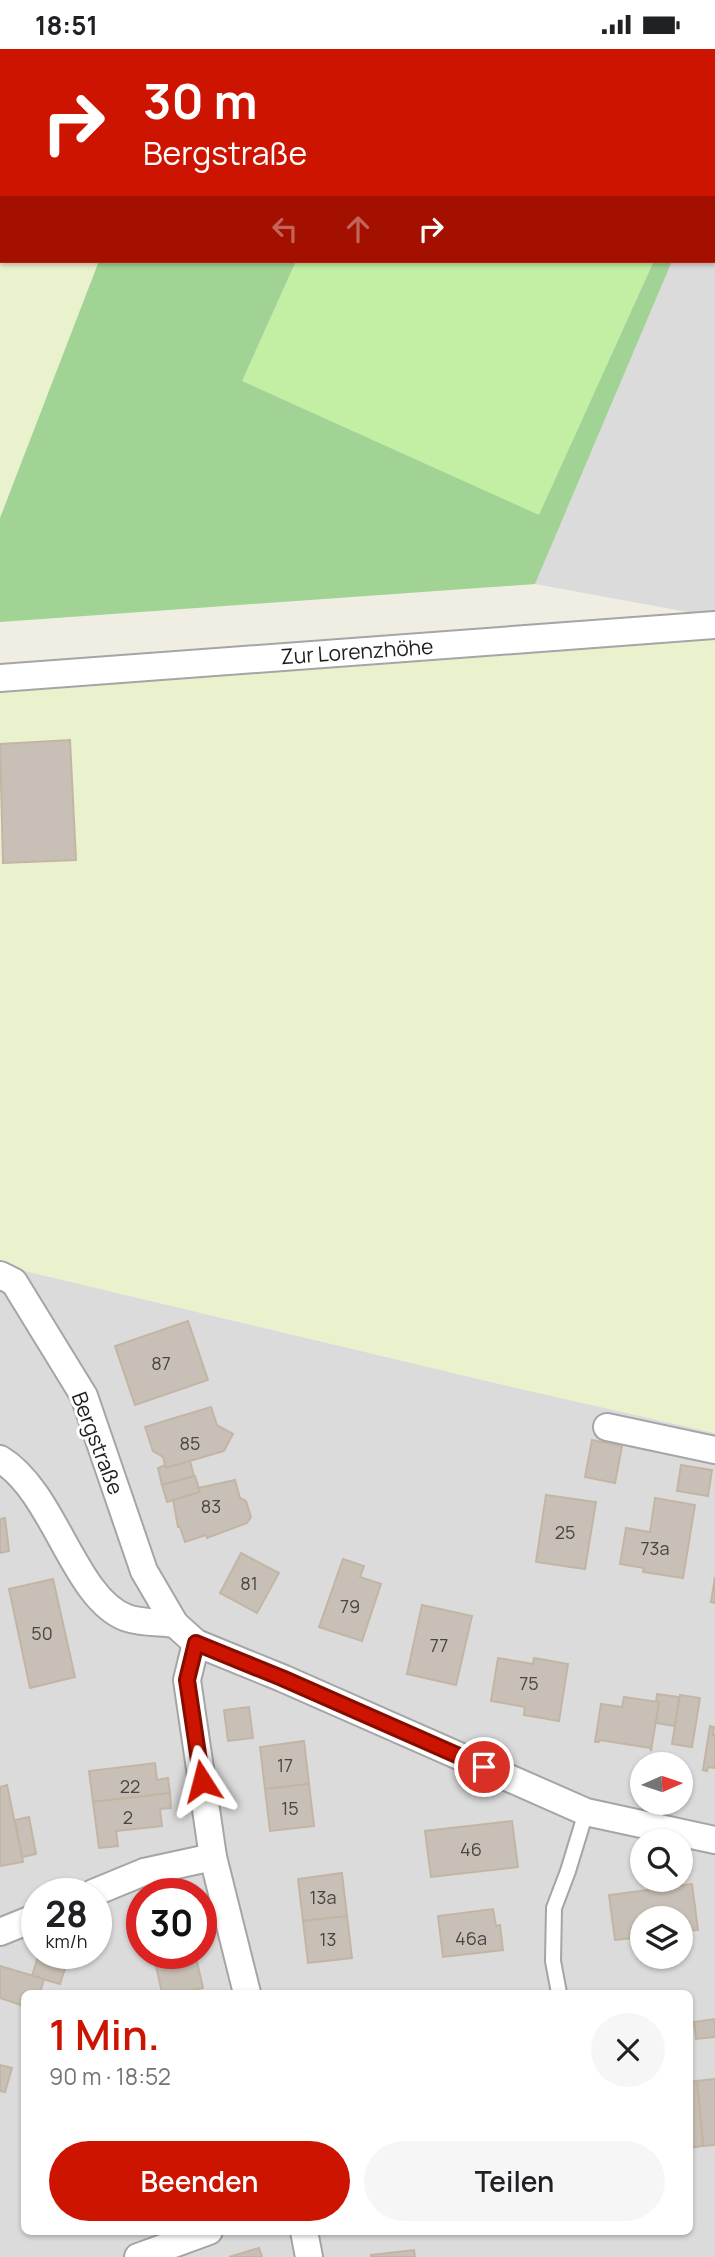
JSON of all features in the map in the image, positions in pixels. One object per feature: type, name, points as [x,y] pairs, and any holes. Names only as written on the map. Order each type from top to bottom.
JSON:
[{"type":"street","name":"Zur Lorenzhöhe","points":[[0,678],[715,625]]},
{"type":"street","name":"Bergstraße","points":[[0,1275],[14,1282],[84,1397],[144,1570],[175,1624],[196,1643],[586,1812],[715,1840]]},
{"type":"street","points":[[607,1427],[715,1450]]},
{"type":"street","points":[[0,1459],[16,1469],[49,1514],[81,1572],[103,1604],[127,1618],[175,1624]]},
{"type":"street","points":[[196,1643],[187,1680],[213,1857],[246,1990]]},
{"type":"street","points":[[112,1885],[144,1872],[213,1857]]},
{"type":"street","points":[[0,1932],[21,1923]]},
{"type":"street","points":[[138,2257],[198,2235]]},
{"type":"street","points":[[305,2235],[309,2257]]},
{"type":"lane","points":[[558,1990],[553,1961],[554,1908],[586,1812]]},
{"type":"shaded area","points":[[130,263],[715,263],[715,617],[535,584],[0,615]]},
{"type":"shaded area","points":[[0,1265],[715,1433],[715,2257],[0,2257]]},
{"type":"green space","points":[[0,263],[98,263],[0,518]]},
{"type":"green space","points":[[98,263],[295,263],[242,381],[539,515],[653,263],[671,263],[535,584],[0,622],[0,518]]},
{"type":"green space","points":[[295,263],[653,263],[539,516],[242,381]]},
{"type":"green space","points":[[715,626],[715,1433],[0,1265],[0,676]]},
{"type":"building","points":[[70,740],[76,860],[3,863],[0,744]]},
{"type":"building","points":[[188,1321],[208,1380],[135,1405],[115,1346]]},
{"type":"building","points":[[211,1407],[217,1425],[233,1434],[224,1451],[166,1468],[163,1457],[153,1451],[145,1427]]},
{"type":"building","points":[[592,1440],[622,1446],[615,1483],[585,1477]]},
{"type":"building","points":[[190,1461],[194,1476],[162,1485],[158,1468]]},
{"type":"building","points":[[681,1465],[712,1470],[708,1496],[677,1491]]},
{"type":"building","points":[[195,1476],[200,1492],[167,1502],[162,1485]]},
{"type":"building","points":[[235,1480],[240,1498],[246,1501],[251,1517],[247,1523],[207,1538],[206,1535],[185,1542],[178,1527],[173,1500],[200,1492],[198,1488]]},
{"type":"building","points":[[546,1495],[596,1502],[585,1569],[536,1562]]},
{"type":"building","points":[[655,1498],[695,1505],[683,1578],[643,1572],[644,1568],[620,1564],[626,1528],[650,1532]]},
{"type":"building","points":[[5,1518],[9,1551],[0,1553],[0,1519]]},
{"type":"building","points":[[241,1553],[279,1573],[257,1613],[220,1593]]},
{"type":"building","points":[[343,1559],[364,1566],[360,1577],[381,1584],[362,1641],[319,1627]]},
{"type":"building","points":[[715,1577],[715,1603],[711,1602]]},
{"type":"building","points":[[53,1579],[75,1677],[30,1688],[9,1589]]},
{"type":"building","points":[[422,1605],[472,1616],[456,1685],[407,1674]]},
{"type":"building","points":[[498,1658],[533,1664],[534,1658],[568,1664],[559,1721],[524,1715],[525,1707],[491,1701]]},
{"type":"building","points":[[657,1694],[679,1697],[675,1726],[656,1723],[659,1702],[656,1702]]},
{"type":"building","points":[[680,1695],[700,1698],[692,1747],[672,1744]]},
{"type":"building","points":[[624,1697],[659,1702],[651,1751],[650,1748],[600,1740],[595,1742],[601,1704],[622,1707]]},
{"type":"building","points":[[249,1707],[253,1738],[228,1741],[224,1710]]},
{"type":"building","points":[[710,1726],[714,1727],[715,1735],[715,1768],[708,1767],[707,1771],[703,1770]]},
{"type":"building","points":[[304,1741],[309,1784],[265,1789],[260,1747]]},
{"type":"building","points":[[155,1763],[157,1780],[168,1778],[170,1793],[93,1802],[89,1771]]},
{"type":"building","points":[[309,1784],[314,1826],[270,1831],[265,1789]]},
{"type":"building","points":[[7,1785],[23,1862],[0,1866],[0,1787]]},
{"type":"building","points":[[170,1793],[171,1808],[160,1809],[162,1826],[116,1831],[118,1846],[99,1848],[93,1802]]},
{"type":"building","points":[[29,1817],[36,1854],[22,1857],[15,1820]]},
{"type":"building","points":[[512,1821],[518,1867],[431,1877],[425,1831]]},
{"type":"building","points":[[342,1873],[347,1916],[303,1921],[298,1879]]},
{"type":"building","points":[[632,1892],[693,1892],[698,1930],[693,1931],[693,1906],[630,1906],[630,1938],[615,1940],[609,1895]]},
{"type":"building","points":[[493,1909],[496,1926],[500,1925],[503,1950],[443,1957],[438,1916]]},
{"type":"building","points":[[347,1916],[352,1958],[308,1963],[303,1921]]},
{"type":"building","points":[[0,1966],[44,1979],[41,1990],[21,1990],[21,2005],[0,1998]]},
{"type":"building","points":[[34,1969],[65,1969],[60,1984],[32,1976]]},
{"type":"building","points":[[157,1969],[199,1969],[203,1988],[161,1990]]},
{"type":"building","points":[[715,2019],[715,2037],[696,2039],[694,2022]]},
{"type":"building","points":[[0,2065],[12,2068],[5,2092],[0,2091]]},
{"type":"building","points":[[715,2079],[715,2145],[703,2146],[697,2081]]},
{"type":"building","points":[[697,2081],[703,2146],[693,2148],[693,2082]]},
{"type":"building","points":[[259,2248],[262,2257],[229,2257]]},
{"type":"building","points":[[414,2250],[415,2257],[371,2257],[371,2255]]},
{"type":"route","points":[[202,1781],[187,1680],[196,1643],[484,1767]]}]
